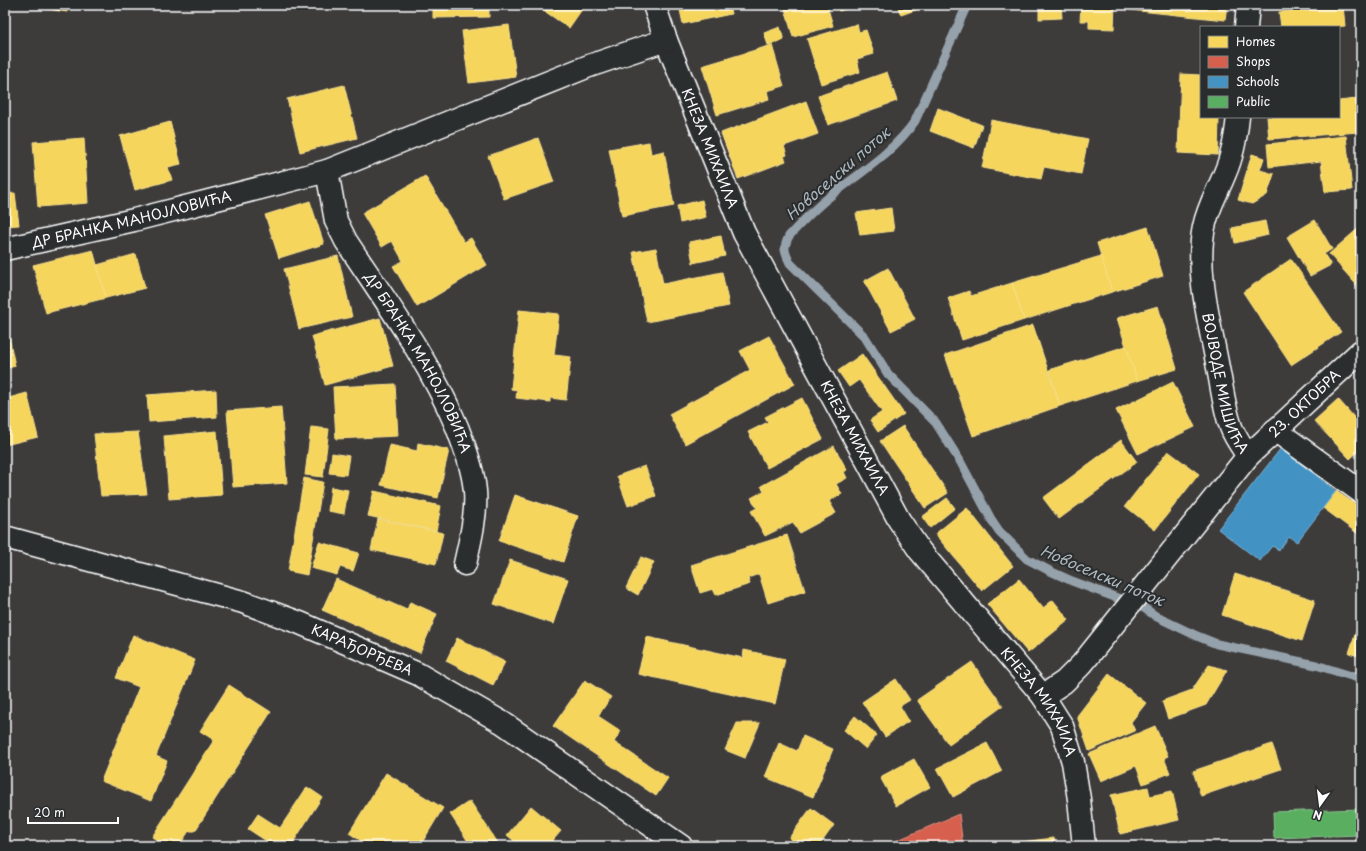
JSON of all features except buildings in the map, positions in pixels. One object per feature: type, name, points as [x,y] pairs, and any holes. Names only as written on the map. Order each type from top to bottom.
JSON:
[{"type":"street","name":"КНЕЗА МИХАИЛА","points":[[654,5],[666,40],[744,233],[899,520],[920,551],[1043,696],[1062,726],[1073,762],[1084,846]]},
{"type":"street","points":[[1246,26],[1248,5]]},
{"type":"street","name":"ДР БРАНКА МАНОЈЛОВИЋА","points":[[5,248],[134,220],[327,171],[589,66],[666,40]]},
{"type":"street","name":"ВОЈВОДЕ МИШИЋА","points":[[1043,696],[1064,682],[1082,664],[1248,456],[1236,438],[1228,416],[1205,297],[1200,262],[1204,225],[1216,190],[1232,155],[1238,118]]},
{"type":"street","name":"ДР БРАНКА МАНОЈЛОВИЋА","points":[[327,171],[336,221],[346,241],[426,364],[447,404],[463,441],[470,463],[475,492],[473,518],[466,564]]},
{"type":"street","name":"23. ОКТОБРА","points":[[1248,456],[1361,351]]},
{"type":"street","points":[[1275,430],[1361,492]]},
{"type":"street","name":"КАРАЂОРЂЕВА","points":[[5,537],[243,602],[300,623],[418,674],[503,723],[681,846]]},
{"type":"waterway","name":"Новоселски поток","points":[[967,5],[915,121],[906,133],[886,153],[823,202],[789,236],[785,250],[790,263],[865,337],[888,374],[936,423],[960,461],[999,531],[1027,559],[1072,581],[1144,608],[1157,617],[1217,644],[1316,665],[1361,679]]}]
